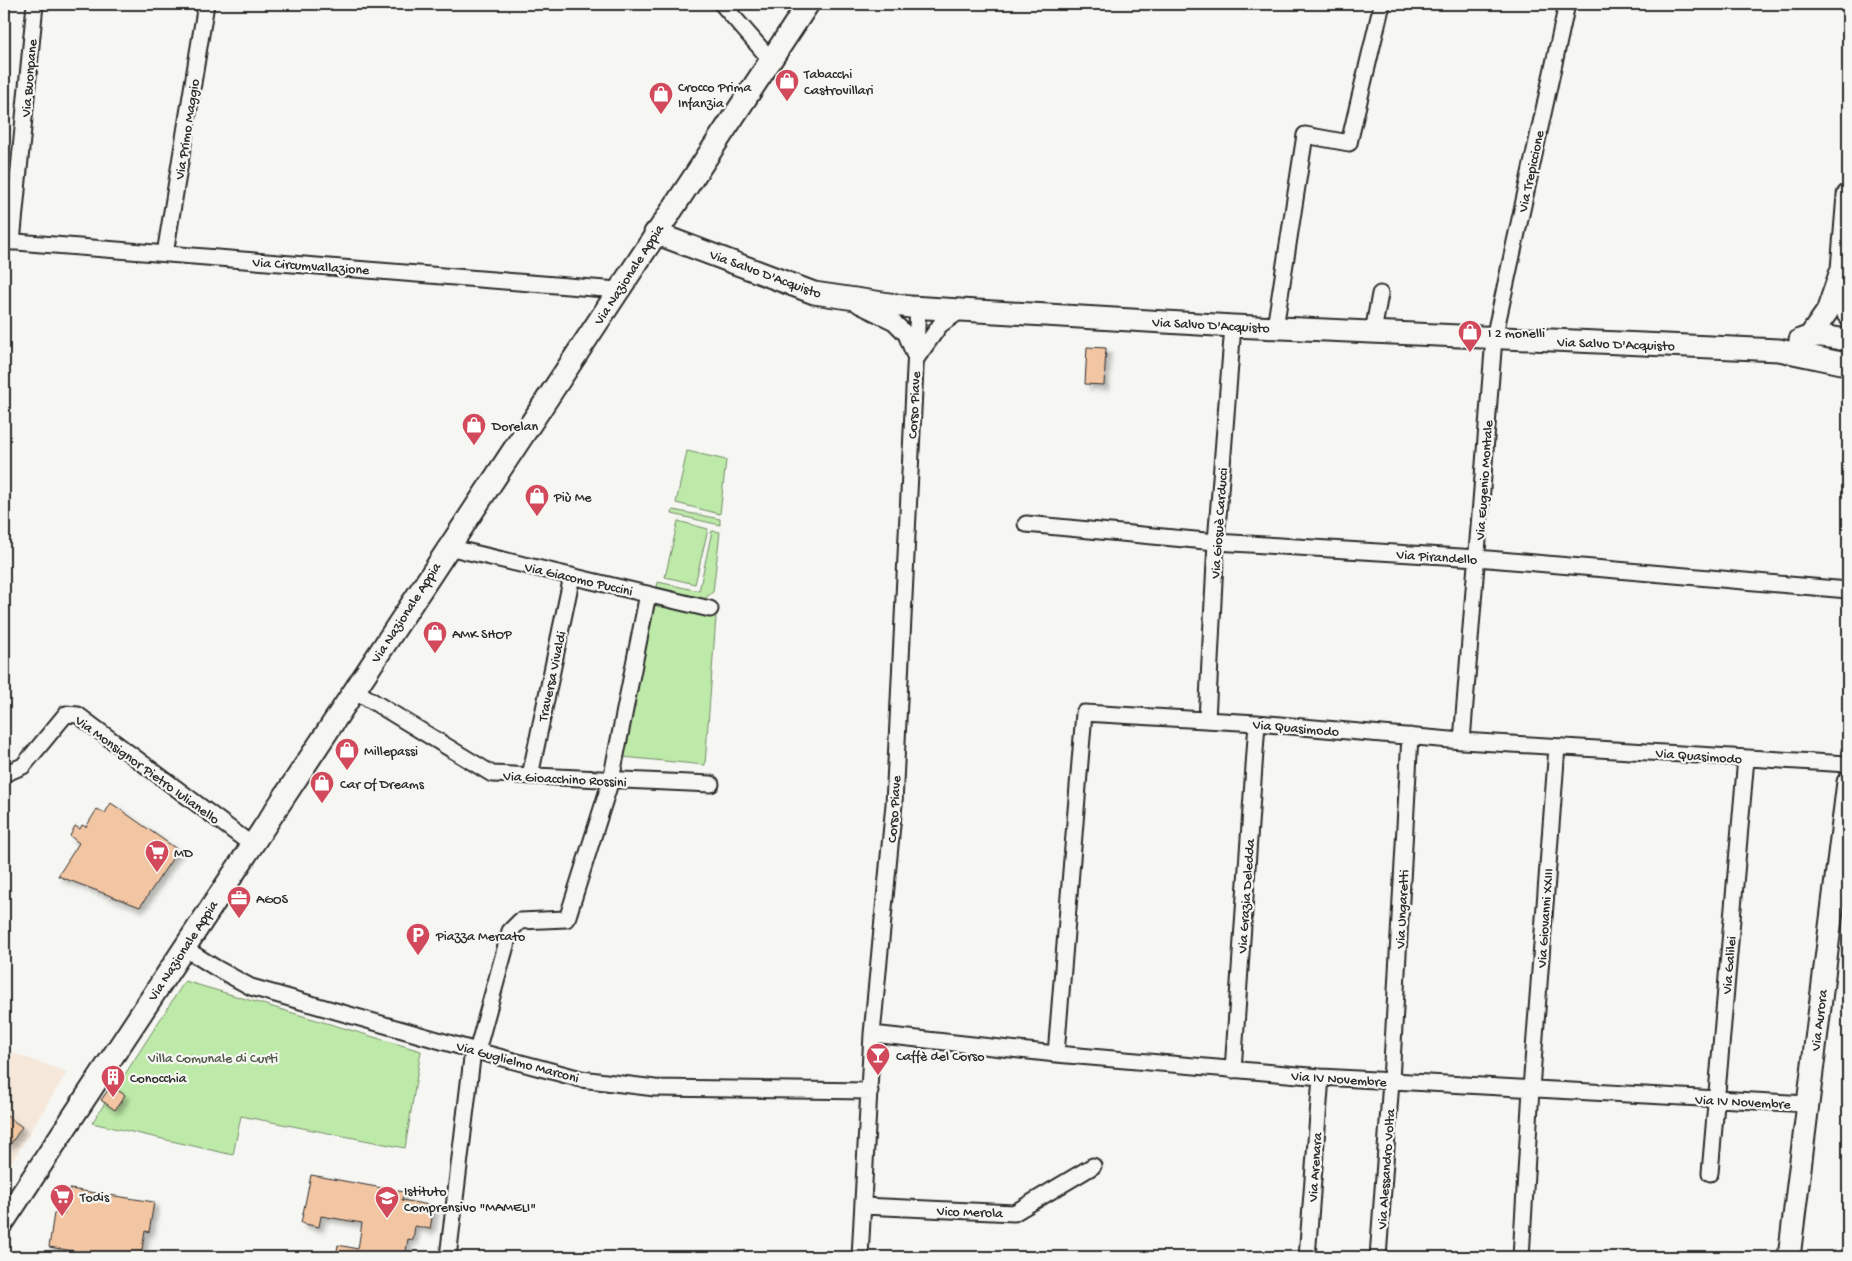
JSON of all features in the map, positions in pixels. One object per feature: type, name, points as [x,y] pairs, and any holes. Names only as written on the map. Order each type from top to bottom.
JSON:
[{"type":"street","name":"Via Buonpane","points":[[8,242],[35,4]]},
{"type":"street","name":"Via Primo Maggio","points":[[166,254],[206,4]]},
{"type":"street","points":[[722,4],[770,59]]},
{"type":"street","name":"Via Nazionale Appia","points":[[4,1221],[808,4]]},
{"type":"street","points":[[1275,328],[1305,135],[1349,143],[1382,4]]},
{"type":"street","name":"Via Trepiccione","points":[[1494,338],[1567,4]]},
{"type":"street","points":[[1844,334],[1830,326],[1838,313],[1848,195]]},
{"type":"street","name":"Via Salvo D'Acquisto","points":[[656,233],[814,293],[918,308],[1233,326],[1779,350],[1847,365]]},
{"type":"street","name":"Via Circumvallazione","points":[[8,242],[618,290]]},
{"type":"street","points":[[1373,332],[1380,294]]},
{"type":"street","name":"Corso Piave","points":[[837,296],[894,322],[906,334],[916,361]]},
{"type":"street","name":"Corso Piave","points":[[860,1257],[872,1034],[894,804],[918,308]]},
{"type":"street","name":"Corso Piave","points":[[916,361],[940,325],[960,311]]},
{"type":"street","points":[[1810,336],[1838,313]]},
{"type":"street","name":"Via Giosuè Carducci","points":[[1207,720],[1216,542],[1233,326]]},
{"type":"street","name":"Via Salvo D'Acquisto","points":[[1779,350],[1810,336],[1844,334],[1839,348],[1840,357],[1847,365]]},
{"type":"street","name":"Via Eugenio Montale","points":[[1462,741],[1494,338]]},
{"type":"street","name":"Via Pirandello","points":[[1026,524],[1216,542],[1477,558],[1848,590]]},
{"type":"street","name":"Via Giacomo Puccini","points":[[448,547],[710,609]]},
{"type":"street","name":"Traversa Vivaldi","points":[[530,776],[572,576]]},
{"type":"street","points":[[448,1257],[475,1050],[510,931],[520,921],[566,919],[611,780],[648,594]]},
{"type":"street","name":"Via Gioacchino Rossini","points":[[354,690],[492,774],[710,784]]},
{"type":"street","name":"Via Monsignor Pietro Iulianello","points":[[4,774],[23,766],[66,714],[72,713],[78,715],[252,845]]},
{"type":"street","name":"Via Quasimodo","points":[[1056,1054],[1084,714],[1257,723],[1462,741],[1848,764]]},
{"type":"street","name":"Via Grazia Deledda","points":[[1233,1070],[1257,723]]},
{"type":"street","name":"Via Ungaretti","points":[[1391,1081],[1410,736]]},
{"type":"street","name":"Via Giovanni XXIII","points":[[1521,1257],[1531,1089],[1557,746]]},
{"type":"street","name":"Via Galilei","points":[[1710,1173],[1746,758]]},
{"type":"street","name":"Via Aurora","points":[[1789,1257],[1848,782]]},
{"type":"street","name":"Via Guglielmo Marconi","points":[[184,948],[251,987],[581,1078],[655,1088],[870,1091]]},
{"type":"street","name":"Via IV Novembre","points":[[872,1034],[1056,1054],[1321,1077],[1807,1104]]},
{"type":"street","name":"Via Arenara","points":[[1307,1257],[1321,1077]]},
{"type":"street","name":"Via Alessandro Volta","points":[[1378,1257],[1391,1081]]},
{"type":"street","name":"Vico Merola","points":[[863,1206],[1014,1212],[1093,1166]]},
{"type":"shaded area","points":[[4,1050],[67,1072],[4,1174]]},
{"type":"green space","points":[[687,451],[726,460],[720,514],[676,503]]},
{"type":"green space","points":[[673,510],[720,519],[720,525],[672,514]]},
{"type":"green space","points":[[678,521],[708,529],[695,584],[665,577]]},
{"type":"green space","points":[[712,531],[720,532],[713,592],[704,599],[657,587],[658,582],[699,591]]},
{"type":"green space","points":[[655,604],[716,617],[705,765],[623,757]]},
{"type":"green space","name":"Villa Comunale di Curti","points":[[185,981],[421,1051],[405,1148],[241,1116],[233,1155],[92,1123],[105,1103],[101,1100],[111,1086],[115,1088],[120,1082]]},
{"type":"building","points":[[1087,347],[1106,348],[1104,385],[1085,384]]},
{"type":"building","points":[[111,803],[178,850],[140,907],[58,876],[79,843],[70,836],[75,826],[80,829],[82,825],[86,827],[97,809],[105,813]]},
{"type":"building","name":"Conocchia","points":[[111,1086],[125,1095],[115,1110],[101,1100]]},
{"type":"building","points":[[4,1114],[22,1127],[10,1145],[4,1140]]},
{"type":"building","name":"Istituto Comprensivo \"MAMELI\"","points":[[311,1175],[404,1192],[402,1200],[434,1206],[430,1229],[415,1226],[413,1240],[408,1239],[405,1257],[336,1257],[338,1245],[358,1249],[362,1223],[321,1216],[319,1227],[301,1223]]},
{"type":"building","points":[[70,1189],[154,1202],[149,1232],[145,1231],[141,1255],[137,1254],[136,1257],[111,1257],[49,1247],[54,1213],[64,1214],[67,1194],[69,1195]]},
{"type":"place","name":"Tabacchi Castrovillari","points":[[787,102]]},
{"type":"place","name":"Crocco Prima Infanzia","points":[[661,115]]},
{"type":"place","name":"I 2 monelli","points":[[1470,353]]},
{"type":"place","name":"Dorelan","points":[[474,446]]},
{"type":"place","name":"Più Me","points":[[537,517]]},
{"type":"place","name":"AMK SHOP","points":[[435,654]]},
{"type":"place","name":"Millepassi","points":[[347,771]]},
{"type":"place","name":"Car Of Dreams","points":[[322,804]]},
{"type":"place","name":"MD","points":[[157,873]]},
{"type":"place","name":"AGOS","points":[[239,919]]},
{"type":"place","name":"Piazza Mercato","points":[[418,956]]},
{"type":"place","name":"Caffè del Corso","points":[[878,1076]]},
{"type":"place","name":"Conocchia","points":[[113,1098]]},
{"type":"place","name":"Todis","points":[[62,1217]]},
{"type":"place","name":"Istituto Comprensivo \"MAMELI\"","points":[[387,1219]]}]
